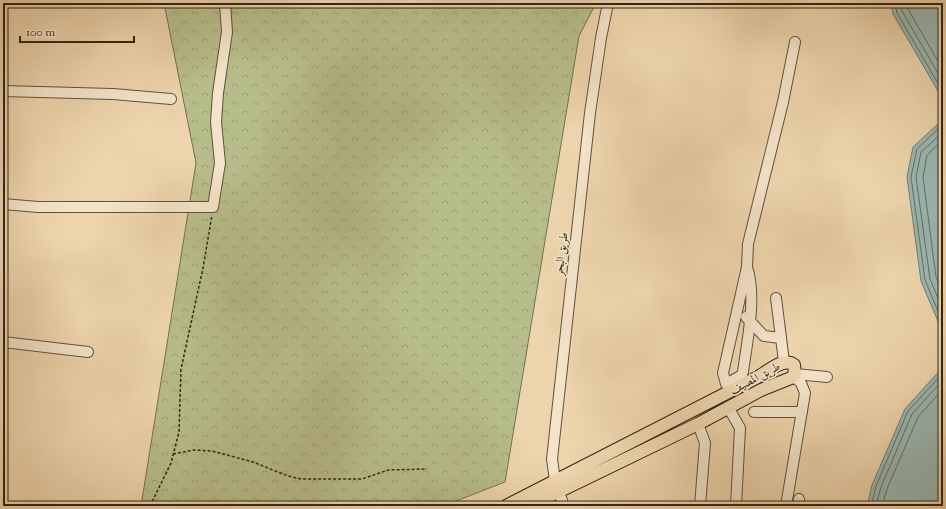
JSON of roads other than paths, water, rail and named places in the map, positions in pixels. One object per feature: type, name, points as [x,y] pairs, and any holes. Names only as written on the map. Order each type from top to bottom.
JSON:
[{"type":"main road","name":"طريق المصيف","points":[[506,506],[556,486],[698,424],[748,396],[758,384],[784,362],[792,363],[795,368],[794,375],[758,384],[743,384],[556,486],[529,506]]},
{"type":"main road","points":[[743,384],[748,396]]},
{"type":"street","points":[[3,204],[38,207],[213,207],[220,163],[216,122],[218,93],[227,32],[225,3]]},
{"type":"street","name":"طريق البحر","points":[[564,506],[556,486],[552,458],[590,113],[601,38],[608,3]]},
{"type":"street","points":[[747,268],[751,278],[750,319],[742,374],[726,384],[723,373],[747,268],[748,244],[783,102],[795,42]]},
{"type":"street","points":[[3,91],[113,94],[171,99]]},
{"type":"street","points":[[776,298],[784,362]]},
{"type":"street","points":[[738,312],[750,319],[764,336],[781,338]]},
{"type":"street","points":[[3,342],[88,352]]},
{"type":"street","points":[[794,375],[827,377]]},
{"type":"street","points":[[793,504],[805,390],[802,383],[794,375]]},
{"type":"street","points":[[728,407],[740,428],[736,506]]},
{"type":"street","points":[[754,412],[802,412]]},
{"type":"street","points":[[698,424],[705,443],[700,506]]},
{"type":"water","points":[[891,3],[943,3],[943,103],[941,96],[893,14]]},
{"type":"water","points":[[943,113],[943,333],[921,281],[907,177],[913,147],[939,123]]},
{"type":"water","points":[[943,367],[943,506],[867,506],[872,485],[905,409]]}]
